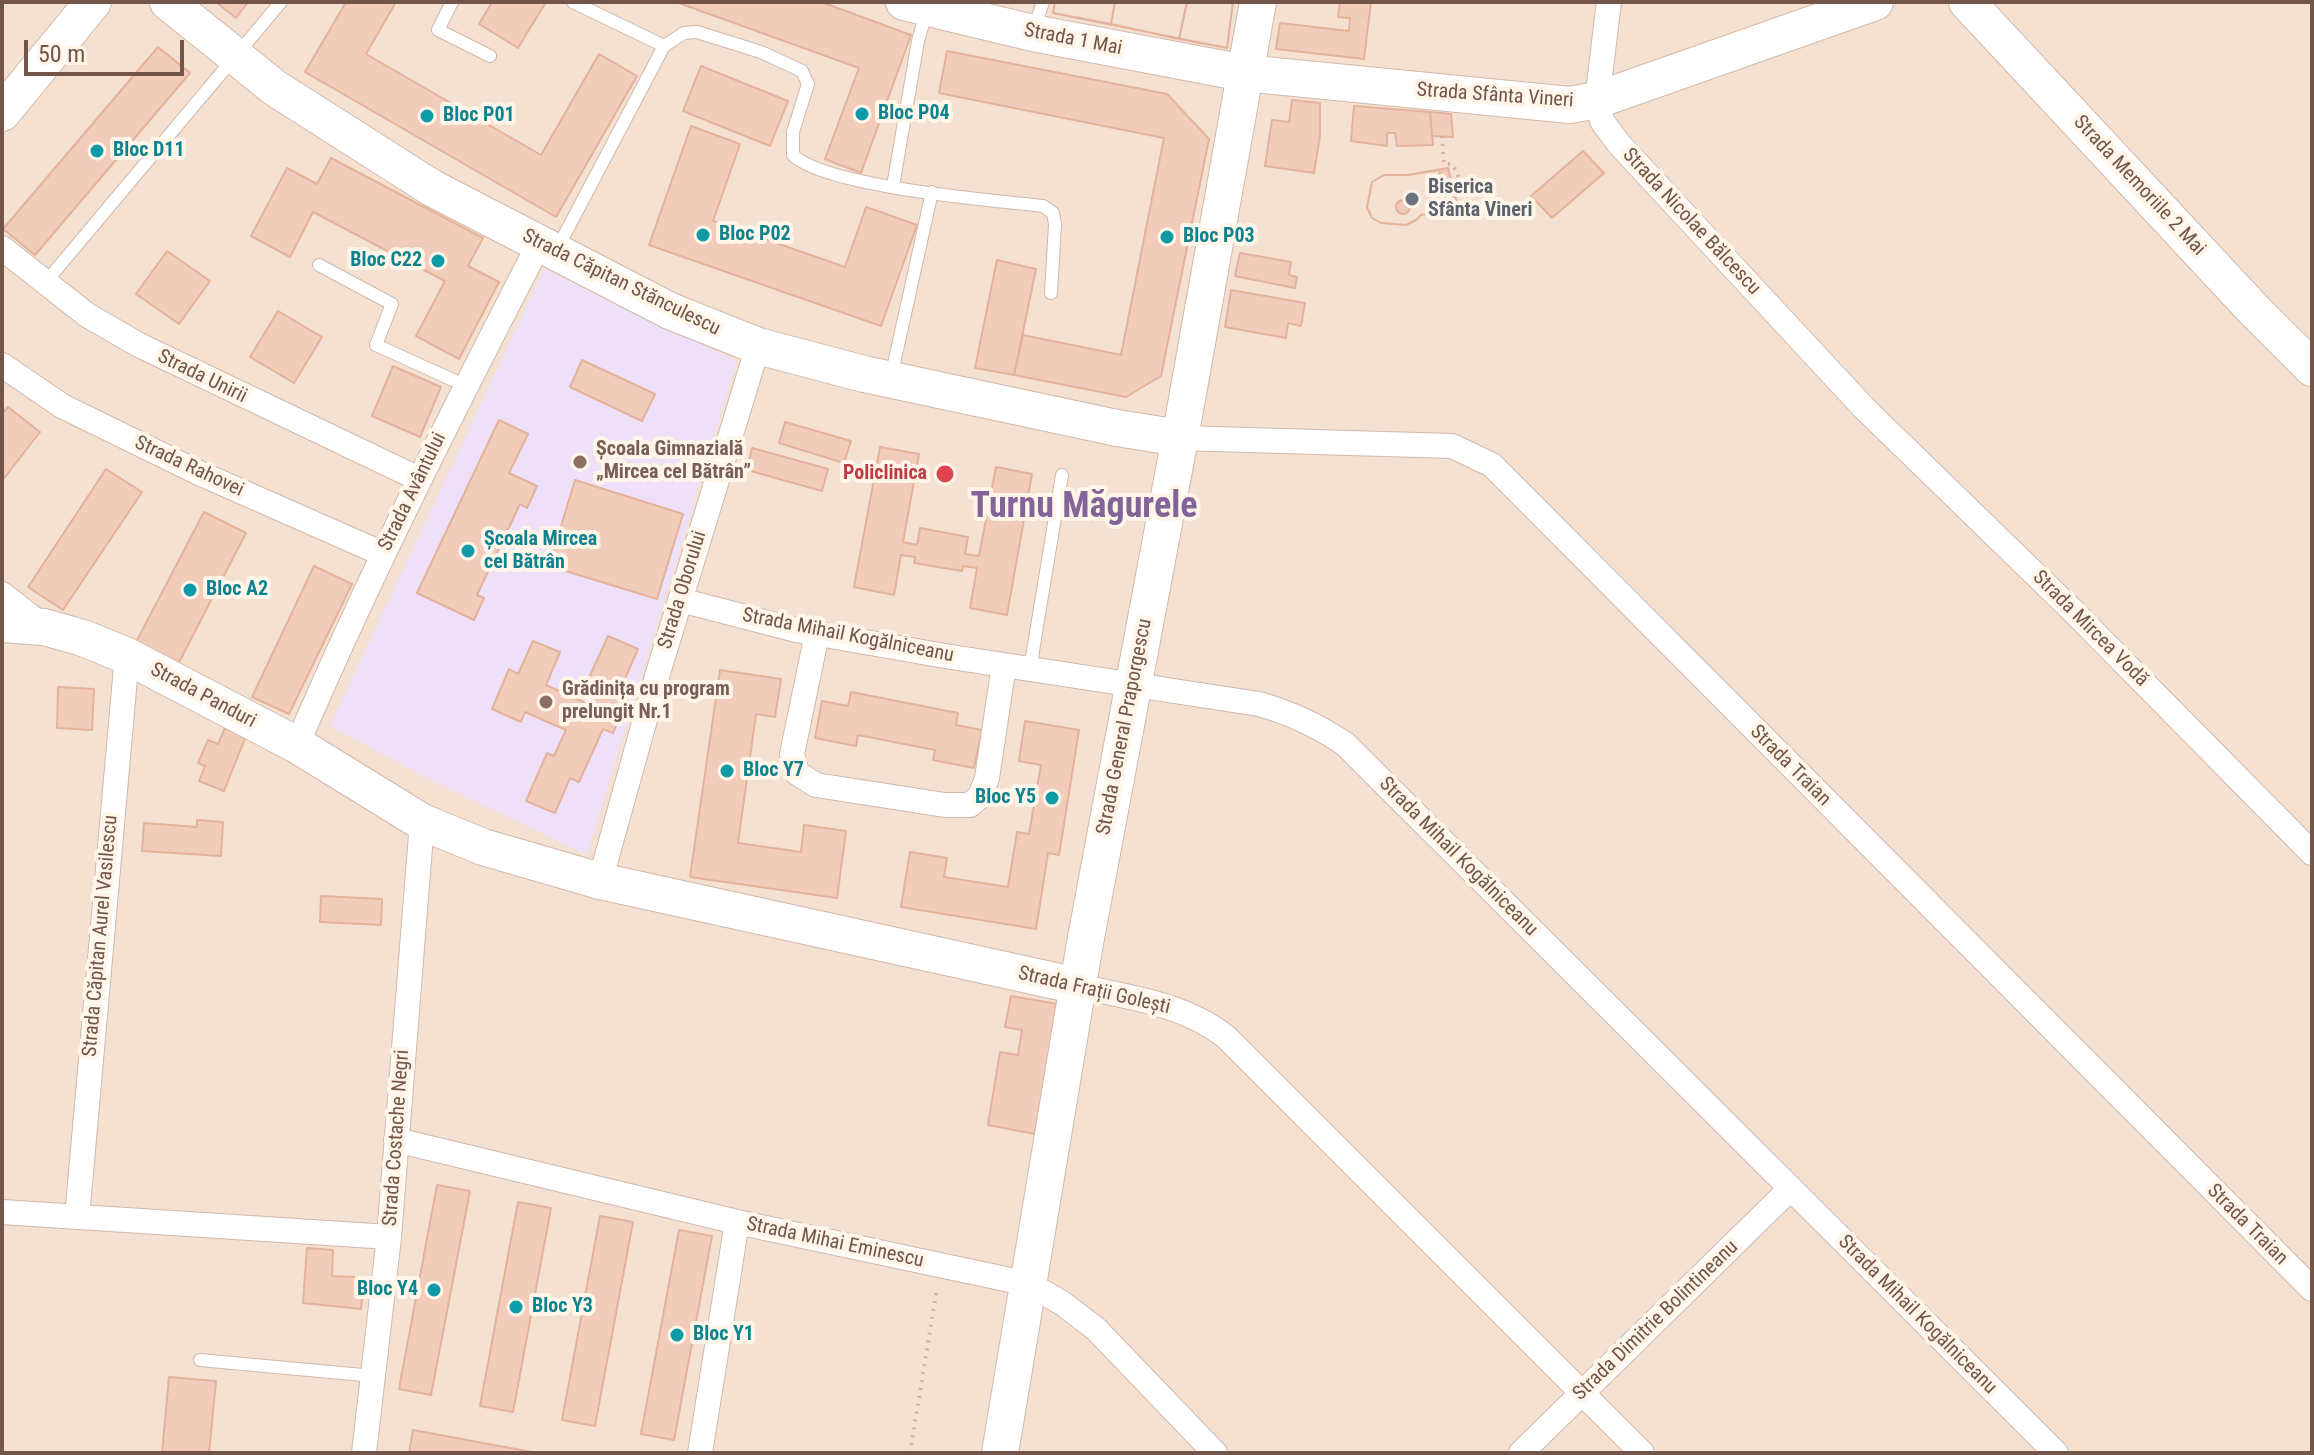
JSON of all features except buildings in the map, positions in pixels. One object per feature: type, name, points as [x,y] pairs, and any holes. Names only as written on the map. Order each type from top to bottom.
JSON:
[{"type":"main road","points":[[2,113],[93,2]]},
{"type":"main road","name":"Strada Căpitan Stănculescu","points":[[168,2],[275,88],[432,188],[670,311],[758,346],[891,380],[1117,428],[1180,438]]},
{"type":"main road","name":"Strada General Praporgescu","points":[[1000,1453],[1078,986],[1258,2]]},
{"type":"main road","name":"Strada Sfânta Vineri","points":[[1244,73],[1570,105],[1597,100],[1875,2]]},
{"type":"main road","name":"Strada Memoriile 2 Mai","points":[[1967,2],[2254,310],[2312,368]]},
{"type":"main road","name":"Strada 1 Mai","points":[[915,6],[1038,18],[1244,73]]},
{"type":"main road","name":"Strada Panduri","points":[[2,624],[44,627],[83,638],[127,656],[297,745],[391,802]]},
{"type":"main road","name":"Strada Frații Golești","points":[[391,802],[422,822],[483,847],[600,881],[1078,986]]},
{"type":"street","points":[[1597,100],[1609,2]]},
{"type":"street","name":"Strada Nicolae Bălcescu","points":[[1597,100],[1602,121],[1619,144],[1864,408]]},
{"type":"street","name":"Strada Unirii","points":[[2,248],[87,315],[139,345],[419,479]]},
{"type":"street","name":"Strada Avântului","points":[[297,745],[419,479],[466,386],[548,248]]},
{"type":"street","name":"Strada Oborului","points":[[600,881],[680,600],[758,346]]},
{"type":"street","name":"Strada Rahovei","points":[[2,365],[62,406],[211,478],[383,554]]},
{"type":"street","name":"Strada Mircea Vodă","points":[[1864,408],[2073,611],[2312,853]]},
{"type":"street","name":"Strada Traian","points":[[1180,438],[1452,446],[1492,465],[2312,1289]]},
{"type":"street","points":[[2,594],[44,627]]},
{"type":"street","name":"Strada Mihail Kogălniceanu","points":[[680,600],[817,634],[1259,704],[1293,714],[1322,728],[1345,744],[2056,1453]]},
{"type":"street","points":[[817,634],[792,754],[797,773],[816,785],[945,805],[970,805],[980,796],[987,778],[1004,665]]},
{"type":"street","name":"Strada Căpitan Aurel Vasilescu","points":[[77,1217],[127,656]]},
{"type":"street","name":"Strada Costache Negri","points":[[364,1453],[389,1237],[422,822]]},
{"type":"street","name":"Strada Frații Golești","points":[[1078,986],[1171,1008],[1193,1016],[1226,1037],[1642,1453]]},
{"type":"street","name":"Strada Mihai Eminescu","points":[[396,1140],[737,1222],[1029,1284],[1062,1303],[1096,1329],[1215,1453]]},
{"type":"street","name":"Strada Dimitrie Bolintineanu","points":[[1521,1453],[1790,1189]]},
{"type":"street","points":[[2,1212],[389,1237]]},
{"type":"street","points":[[700,1453],[737,1222]]},
{"type":"lane","points":[[45,283],[281,2]]},
{"type":"lane","points":[[452,2],[438,30],[490,56]]},
{"type":"lane","points":[[573,2],[664,46]]},
{"type":"lane","points":[[893,186],[918,41],[915,6]]},
{"type":"lane","points":[[548,248],[664,46],[684,33],[697,32],[761,52],[802,71],[808,84],[793,132],[793,155],[802,163],[840,177],[1043,206],[1053,213],[1051,293]]},
{"type":"lane","points":[[891,380],[932,192]]},
{"type":"lane","points":[[319,265],[392,304],[376,345],[466,386]]},
{"type":"lane","points":[[1030,669],[1062,475]]},
{"type":"lane","points":[[200,1360],[374,1376]]},
{"type":"path","points":[[1442,136],[1444,164],[1451,164],[1457,171],[1462,198]]},
{"type":"path","points":[[1452,183],[1459,182]]},
{"type":"path","points":[[910,1453],[941,1266]]},
{"type":"shaded area","points":[[2,2],[2312,2],[2312,1453],[2,1453]]},
{"type":"shaded area","name":"Școala Gimnazială „Mircea cel Bătrân”","points":[[544,269],[737,361],[587,855],[425,777],[330,726]]},
{"type":"place","name":"Bloc P04","points":[[862,114]]},
{"type":"place","name":"Bloc P01","points":[[427,116]]},
{"type":"place","name":"Bloc D11","points":[[97,151]]},
{"type":"place","name":"Biserica Sfânta Vineri","points":[[1412,199]]},
{"type":"place","name":"Bloc P02","points":[[703,235]]},
{"type":"place","name":"Bloc P03","points":[[1167,237]]},
{"type":"place","name":"Bloc C22","points":[[438,261]]},
{"type":"place","name":"Școala Gimnazială „Mircea cel Bătrân”","points":[[580,462]]},
{"type":"place","name":"Policlinica","points":[[945,474]]},
{"type":"place","name":"Școala Mircea cel Bătrân","points":[[468,551]]},
{"type":"place","name":"Bloc A2","points":[[190,590]]},
{"type":"place","name":"Grădinița cu program prelungit Nr.1","points":[[546,702]]},
{"type":"place","name":"Bloc Y7","points":[[727,771]]},
{"type":"place","name":"Bloc Y5","points":[[1052,798]]},
{"type":"place","name":"Bloc Y4","points":[[434,1290]]},
{"type":"place","name":"Bloc Y3","points":[[516,1307]]},
{"type":"place","name":"Bloc Y1","points":[[677,1335]]},
{"type":"district","name":"Turnu Măgurele","points":[[1084,508]]}]
